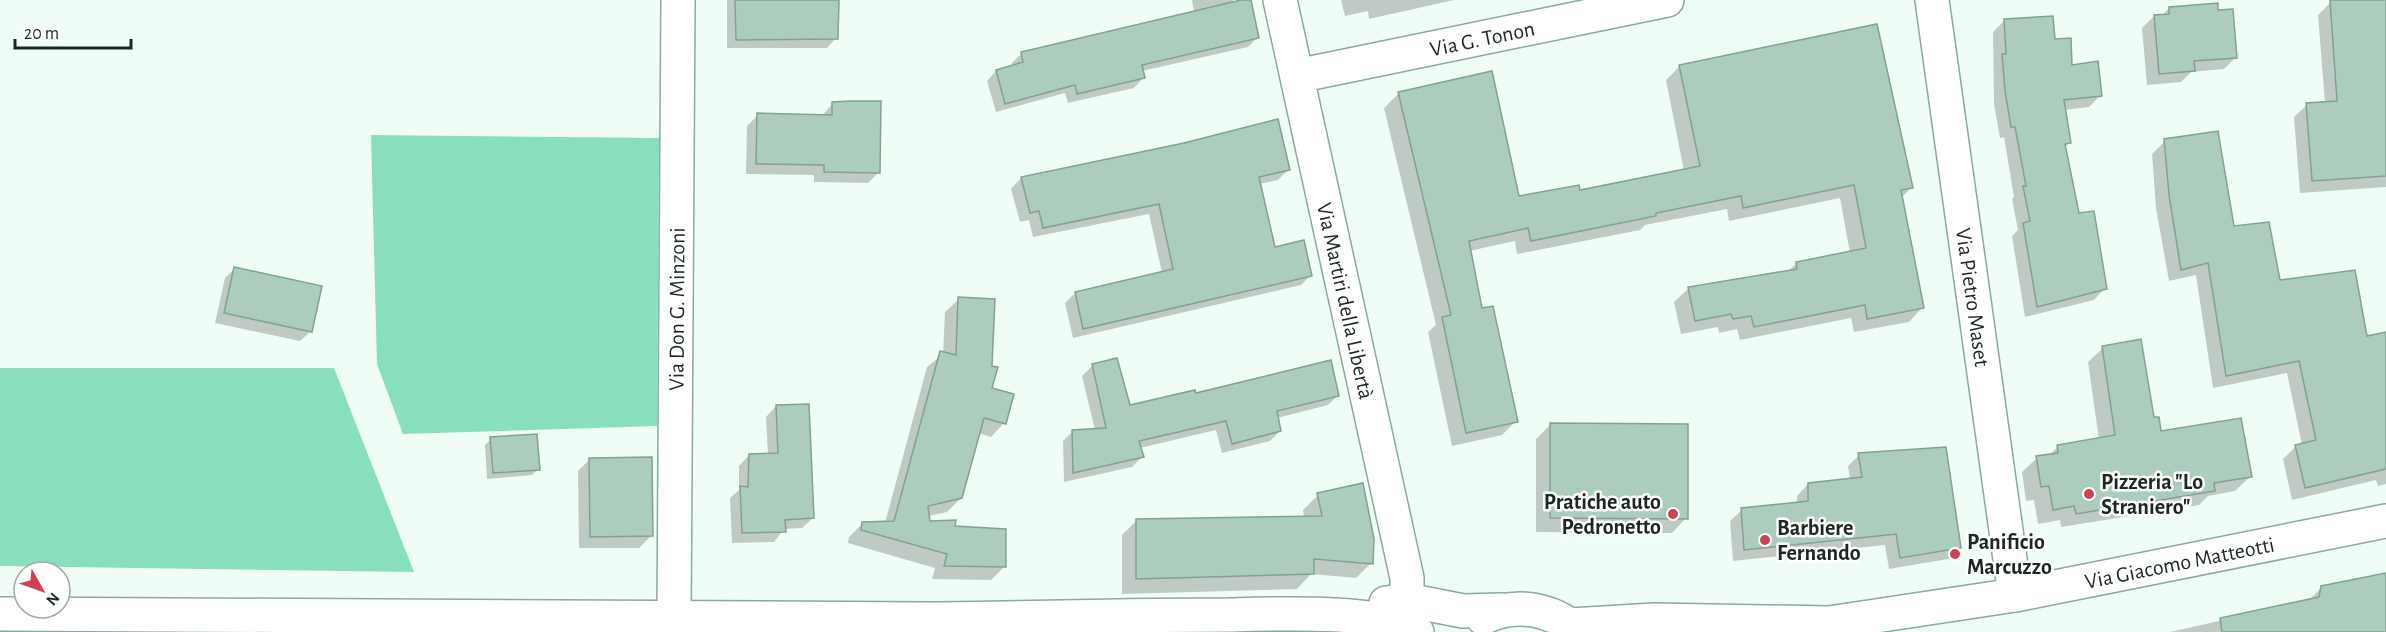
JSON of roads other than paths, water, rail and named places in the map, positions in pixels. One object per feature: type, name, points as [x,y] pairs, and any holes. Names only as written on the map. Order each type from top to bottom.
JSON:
[{"type":"street","name":"Via Don G. Minzoni","points":[[674,618],[678,0]]},
{"type":"street","name":"Via Martiri della Libertà","points":[[1280,0],[1407,578],[1407,600]]},
{"type":"street","name":"Via G. Tonon","points":[[1297,76],[1667,0]]},
{"type":"street","name":"Via Pietro Maset","points":[[1932,0],[2015,595]]},
{"type":"street","name":"Via Giacomo Matteotti","points":[[1829,623],[2015,595],[2386,521]]},
{"type":"street","points":[[1339,615],[1360,606],[1407,600],[1463,611],[1536,610],[1554,615],[1574,628],[1654,620],[1693,626],[1829,623]]},
{"type":"street","points":[[1465,632],[1486,617],[1503,610]]},
{"type":"street","points":[[0,614],[674,618],[1339,615],[1394,623],[1417,632]]},
{"type":"street","points":[[1798,632],[1829,623]]},
{"type":"place","name":"Pizzeria \"Lo Straniero\"","points":[[2089,494]]},
{"type":"place","name":"Pratiche auto Pedronetto","points":[[1673,514]]},
{"type":"place","name":"Barbiere Fernando","points":[[1765,540]]},
{"type":"place","name":"Panificio Marcuzzo","points":[[1955,554]]}]
